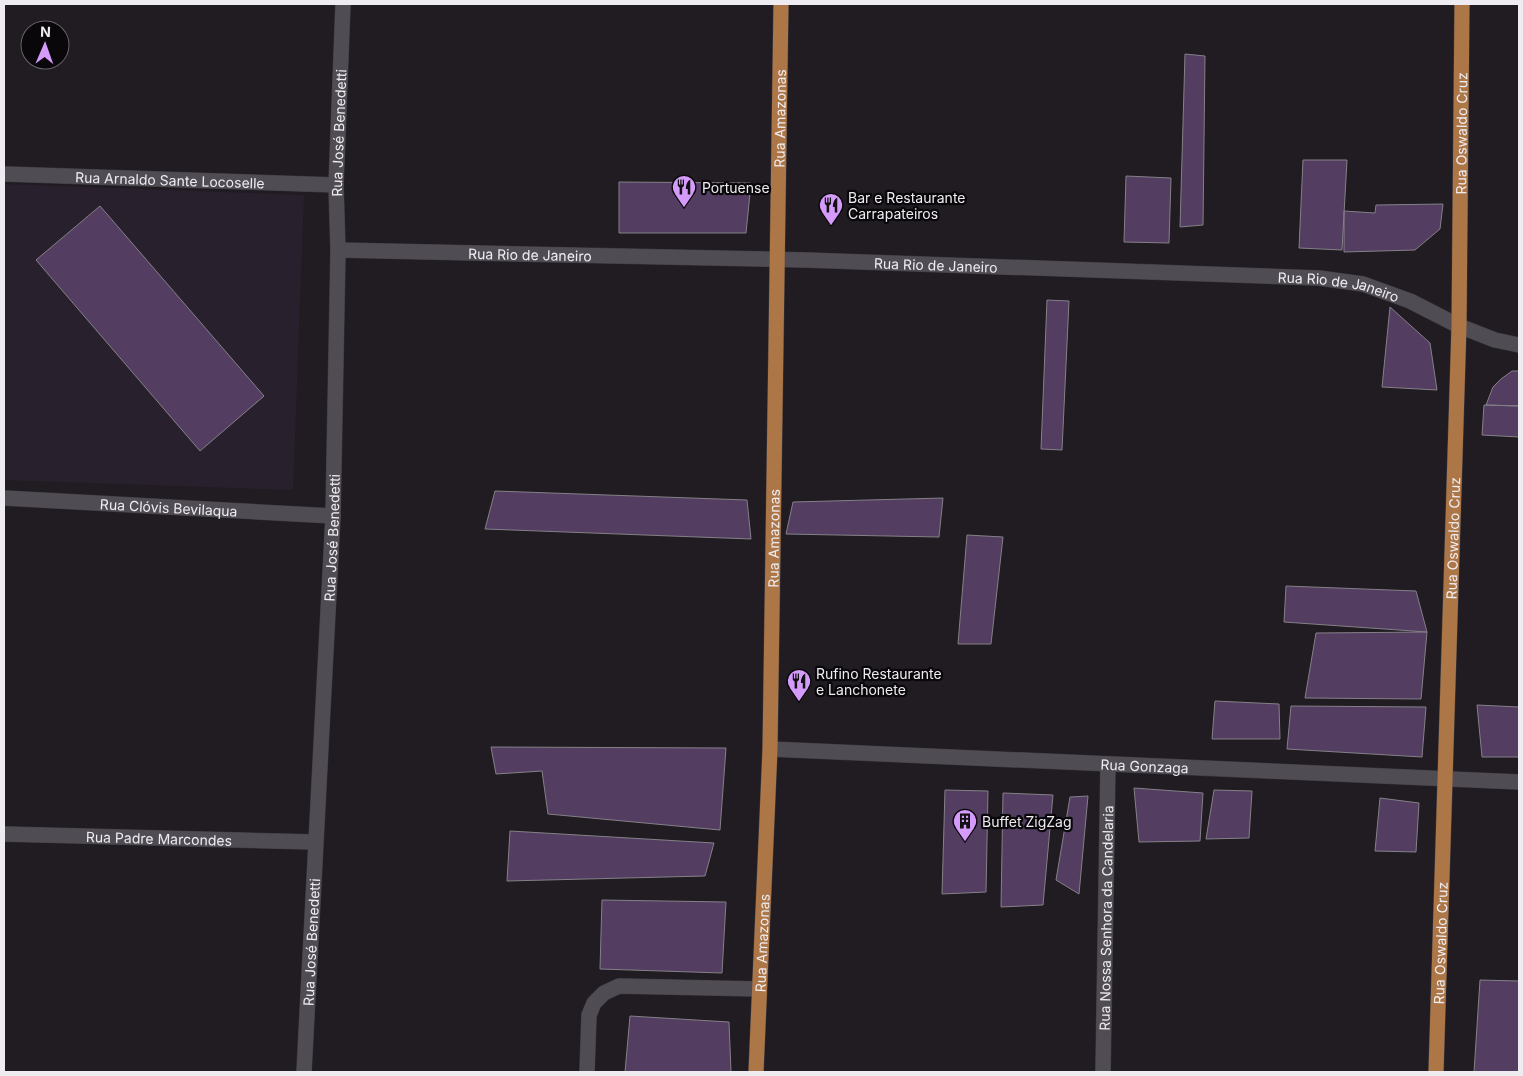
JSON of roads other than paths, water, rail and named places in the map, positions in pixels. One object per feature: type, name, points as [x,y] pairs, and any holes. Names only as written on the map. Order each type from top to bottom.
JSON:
[{"type":"main road","name":"Rua Amazonas","points":[[756,1072],[770,749],[781,4]]},
{"type":"main road","name":"Rua Oswaldo Cruz","points":[[1436,1072],[1459,326],[1462,4]]},
{"type":"street","name":"Rua José Benedetti","points":[[304,1072],[333,516],[338,250],[336,185],[343,4]]},
{"type":"street","name":"Rua Arnaldo Sante Locoselle","points":[[4,174],[336,185]]},
{"type":"street","name":"Rua Rio de Janeiro","points":[[338,250],[777,260],[1319,278],[1363,284],[1410,301],[1459,326],[1495,340],[1519,345]]},
{"type":"street","name":"Rua Clóvis Bevilaqua","points":[[4,498],[333,516]]},
{"type":"street","name":"Rua Gonzaga","points":[[770,749],[1519,782]]},
{"type":"street","name":"Rua Nossa Senhora da Candelaria","points":[[1103,1072],[1108,764]]},
{"type":"street","name":"Rua Padre Marcondes","points":[[4,834],[315,842]]},
{"type":"street","points":[[587,1072],[588,1015],[594,1003],[604,993],[619,986],[759,989]]},
{"type":"place","name":"Portuense","points":[[684,208]]},
{"type":"place","name":"Bar e Restaurante Carrapateiros","points":[[831,226]]},
{"type":"place","name":"Rufino Restaurante e Lanchonete","points":[[799,702]]},
{"type":"place","name":"Buffet ZigZag","points":[[965,842]]}]
